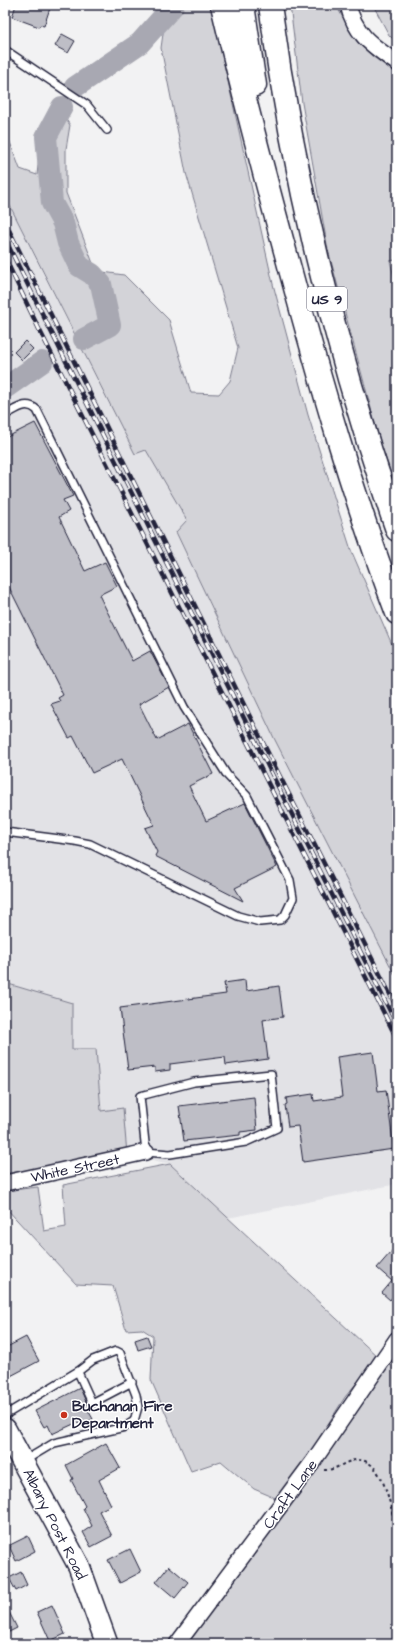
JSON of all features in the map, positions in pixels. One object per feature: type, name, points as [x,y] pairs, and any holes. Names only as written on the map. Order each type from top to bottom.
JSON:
[{"type":"highway","points":[[222,5],[276,217]]},
{"type":"highway","name":"US 9","points":[[243,5],[276,217],[303,318],[346,464],[397,613]]},
{"type":"highway","name":"US 9","points":[[271,5],[273,29],[288,122],[323,280],[366,434],[397,530]]},
{"type":"main road","name":"Albany Post Road","points":[[5,1429],[79,1566],[107,1644]]},
{"type":"street","points":[[348,5],[355,27],[376,49],[397,63]]},
{"type":"street","name":"White Street","points":[[5,1183],[146,1152]]},
{"type":"street","name":"Craft Lane","points":[[177,1644],[312,1464],[397,1339]]},
{"type":"lane","points":[[5,50],[87,105],[108,130]]},
{"type":"lane","points":[[5,415],[26,405],[32,405],[37,410],[184,707],[227,775],[247,796],[290,880],[293,898],[285,915],[280,920],[260,922],[238,916],[90,844],[30,834],[5,832]]},
{"type":"lane","points":[[271,1074],[277,1128],[246,1142],[170,1154],[146,1152],[140,1096],[194,1082],[271,1074]]},
{"type":"lane","points":[[5,1415],[78,1372],[93,1360],[116,1351],[120,1353],[136,1395],[138,1407],[134,1421],[125,1427],[54,1443],[23,1462]]},
{"type":"lane","points":[[78,1372],[92,1403],[132,1382]]},
{"type":"path","points":[[312,1464],[328,1470],[349,1461],[357,1460],[365,1460],[373,1465],[386,1489],[397,1535]]},
{"type":"shaded area","points":[[167,5],[211,5],[273,284],[308,415],[351,550],[397,656],[397,979],[274,738],[176,532],[187,520],[146,450],[135,454],[5,196],[5,129],[20,169],[37,175],[40,145],[50,119],[64,117],[70,125],[66,149],[66,193],[96,271],[124,275],[169,320],[191,393],[219,394],[230,381],[238,348],[186,173],[161,48]]},
{"type":"shaded area","points":[[290,5],[338,5],[338,9],[357,42],[372,56],[397,74],[397,261],[390,261],[397,289],[397,490],[381,445],[328,250],[302,103]]},
{"type":"shaded area","points":[[373,5],[397,5],[397,43],[389,35]]},
{"type":"shaded area","points":[[5,196],[135,454],[146,450],[187,520],[176,533],[274,738],[397,979],[397,1184],[228,1218],[170,1164],[127,1154],[101,1111],[96,1049],[72,1049],[72,1003],[5,983]]},
{"type":"shaded area","points":[[5,983],[72,1003],[72,1049],[96,1049],[101,1111],[123,1108],[127,1154],[5,1174]]},
{"type":"shaded area","points":[[170,1164],[378,1357],[345,1397],[280,1500],[254,1489],[221,1461],[191,1471],[151,1380],[153,1336],[142,1329],[126,1330],[113,1286],[76,1284],[5,1207],[5,1191],[38,1187],[44,1231],[66,1227],[63,1185]]},
{"type":"shaded area","points":[[397,1348],[397,1644],[183,1644],[256,1552]]},
{"type":"building","points":[[16,5],[51,5],[44,26],[40,25],[39,27],[12,17]]},
{"type":"building","points":[[62,34],[75,41],[68,53],[55,46]]},
{"type":"building","points":[[25,341],[33,349],[22,360],[14,352]]},
{"type":"building","points":[[35,423],[73,496],[63,500],[69,511],[59,517],[85,571],[105,562],[117,586],[99,595],[132,661],[150,651],[169,687],[139,704],[157,740],[188,724],[213,774],[189,786],[206,821],[245,803],[277,867],[235,888],[243,901],[155,856],[157,852],[145,828],[154,825],[122,759],[92,773],[73,736],[69,738],[51,704],[60,701],[58,698],[63,695],[5,579],[5,438]]},
{"type":"building","points":[[245,980],[246,991],[279,986],[283,1017],[263,1020],[268,1059],[226,1065],[225,1057],[170,1064],[170,1070],[155,1072],[155,1067],[128,1070],[120,1008],[226,994],[224,983]]},
{"type":"building","points":[[373,1052],[378,1091],[386,1090],[394,1149],[303,1162],[298,1126],[288,1127],[285,1105],[287,1104],[286,1098],[313,1094],[314,1101],[342,1097],[337,1057]]},
{"type":"building","points":[[254,1097],[257,1130],[240,1132],[240,1135],[184,1141],[179,1106]]},
{"type":"building","points":[[397,1245],[397,1292],[390,1300],[382,1293],[392,1281],[377,1268]]},
{"type":"building","points":[[147,1336],[151,1346],[138,1350],[135,1340]]},
{"type":"building","points":[[26,1337],[39,1361],[5,1379],[5,1348]]},
{"type":"building","name":"Buchanan Fire Department","points":[[80,1388],[87,1404],[85,1405],[93,1419],[80,1426],[78,1422],[52,1434],[48,1425],[44,1427],[35,1411]]},
{"type":"building","points":[[106,1443],[120,1468],[99,1480],[111,1505],[99,1511],[112,1536],[91,1547],[83,1532],[92,1526],[83,1508],[85,1506],[71,1480],[73,1479],[66,1465]]},
{"type":"building","points":[[28,1536],[35,1551],[16,1561],[10,1545]]},
{"type":"building","points":[[130,1549],[141,1572],[120,1583],[108,1560]]},
{"type":"building","points":[[169,1566],[188,1582],[175,1598],[156,1582]]},
{"type":"building","points":[[21,1572],[27,1585],[16,1591],[9,1578]]},
{"type":"building","points":[[5,1604],[17,1628],[5,1634]]},
{"type":"building","points":[[52,1605],[65,1634],[50,1641],[37,1612]]},
{"type":"waterway","points":[[75,87],[140,43],[173,6]]},
{"type":"waterway","points":[[62,107],[46,137],[52,203],[63,223],[68,243],[79,266],[92,274],[101,284],[110,325],[84,339]]},
{"type":"waterway","points":[[5,388],[42,362]]},
{"type":"railway","points":[[5,222],[257,731],[397,1008]]},
{"type":"railway","points":[[5,239],[397,1025]]},
{"type":"railway","points":[[5,258],[39,329],[397,1039]]},
{"type":"place","name":"Buchanan Fire Department","points":[[64,1415]]}]
